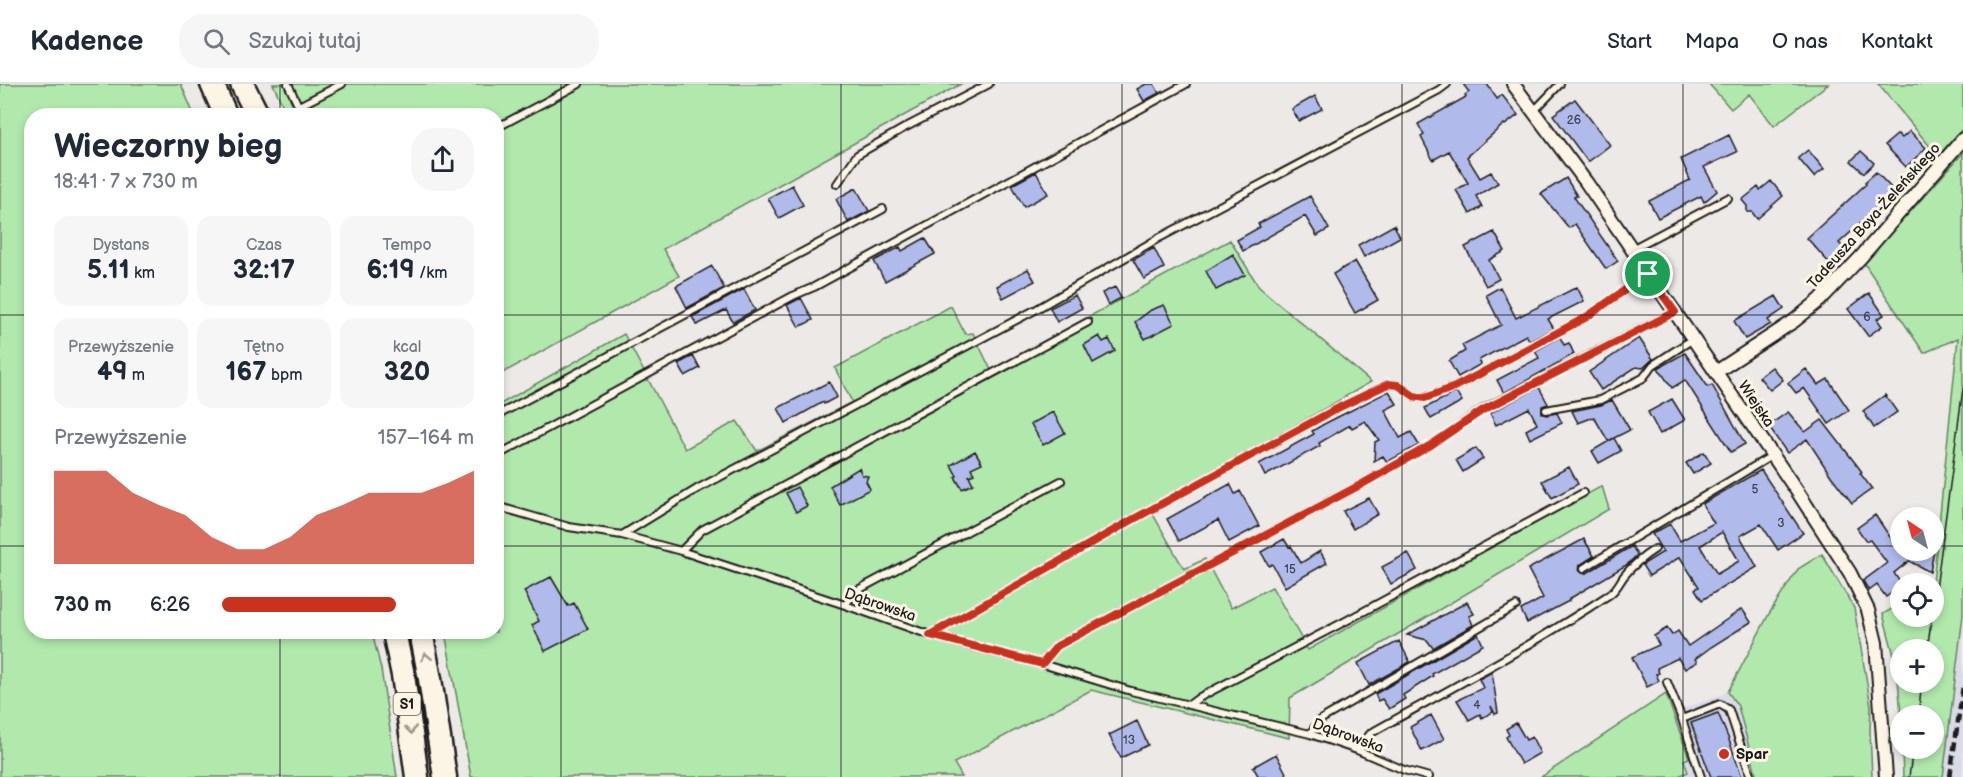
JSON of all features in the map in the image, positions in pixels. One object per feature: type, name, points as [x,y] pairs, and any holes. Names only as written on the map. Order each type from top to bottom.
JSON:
[{"type":"highway","points":[[242,84],[254,108]]},
{"type":"highway","points":[[249,84],[256,108]]},
{"type":"highway","name":"S1","points":[[395,639],[403,675],[417,777]]},
{"type":"highway","name":"S1","points":[[422,639],[445,777]]},
{"type":"street","name":"Wiejska","points":[[1513,84],[1586,182],[1773,455],[1850,573],[1868,610],[1876,643],[1886,777]]},
{"type":"street","name":"Tadeusza Boya-Żeleńskiego","points":[[1716,372],[1794,321],[1820,300],[1861,257],[1963,139]]},
{"type":"lane","points":[[288,84],[299,106],[342,84]]},
{"type":"lane","points":[[504,124],[579,84]]},
{"type":"lane","points":[[837,184],[857,155],[989,84]]},
{"type":"lane","points":[[504,452],[793,296],[814,287],[1186,84]]},
{"type":"lane","points":[[622,536],[697,489],[1035,310],[1159,238],[1447,84]]},
{"type":"lane","points":[[1534,111],[1560,84]]},
{"type":"lane","points":[[1632,249],[1728,198]]},
{"type":"lane","points":[[504,412],[883,209]]},
{"type":"lane","points":[[930,635],[1132,520],[1338,408],[1388,384],[1398,385],[1414,396],[1425,398],[1455,387],[1585,318],[1648,274]]},
{"type":"lane","points":[[1042,664],[1057,646],[1364,483],[1431,445],[1483,410],[1675,312]]},
{"type":"lane","points":[[681,551],[702,530],[1088,322]]},
{"type":"lane","points":[[1546,410],[1600,400],[1643,378],[1653,365],[1693,338]]},
{"type":"lane","points":[[1584,568],[1773,455]]},
{"type":"lane","points":[[845,605],[856,591],[1061,481]]},
{"type":"lane","points":[[1189,705],[1200,697],[1583,493]]},
{"type":"lane","name":"Dąbrowska","points":[[504,508],[569,527],[622,536],[681,551],[930,635],[1042,664],[1131,691],[1310,734],[1357,750],[1404,770],[1429,777]]},
{"type":"lane","points":[[1357,750],[1371,733],[1520,650],[1587,609],[1616,589],[1624,576],[1643,557],[1655,549]]},
{"type":"lane","points":[[1310,734],[1320,720],[1516,606]]},
{"type":"lane","points":[[1667,682],[1701,777]]},
{"type":"lane","points":[[1682,719],[1720,704],[1729,710],[1751,777]]},
{"type":"shaded area","points":[[1963,615],[1963,770],[1962,777],[1943,777]]},
{"type":"shaded area","points":[[1728,692],[1738,706],[1757,777],[1676,777],[1684,760],[1672,713]]},
{"type":"green space","points":[[0,84],[181,84],[191,108],[24,108],[24,639],[374,639],[381,669],[397,777],[0,777]]},
{"type":"green space","points":[[273,84],[961,84],[663,249],[679,276],[504,372],[504,108],[284,108]]},
{"type":"green space","points":[[1709,84],[1828,84],[1774,126],[1749,94],[1731,109]]},
{"type":"green space","points":[[1878,84],[1963,84],[1963,128],[1938,156]]},
{"type":"green space","points":[[1963,153],[1963,615],[1943,777],[1903,777],[1902,759],[1944,759],[1944,705],[1900,705],[1899,693],[1944,693],[1944,639],[1890,640],[1883,614],[1890,610],[1890,627],[1944,627],[1944,573],[1934,573],[1935,561],[1944,561],[1944,507],[1941,507],[1958,338],[1924,353],[1864,263]]},
{"type":"green space","points":[[1230,240],[1259,287],[1371,382],[1150,509],[1184,569],[1205,559],[1231,608],[1272,587],[1308,650],[1602,486],[1609,509],[1290,698],[1289,738],[1091,690],[954,763],[962,777],[471,777],[446,639],[504,639],[504,402],[624,334],[685,449],[737,421],[757,451],[852,402],[835,368],[951,306],[965,334],[973,333],[991,370]]},
{"type":"green space","points":[[1822,554],[1854,608],[1871,706],[1872,777],[1757,777],[1738,706],[1728,692],[1769,614],[1798,569]]},
{"type":"green space","points":[[1666,694],[1689,758],[1684,760],[1688,772],[1676,777],[1541,777]]},
{"type":"building","points":[[1146,84],[1154,84],[1159,93],[1144,101],[1137,89]]},
{"type":"building","points":[[1463,84],[1487,84],[1497,99],[1502,95],[1518,115],[1504,124],[1467,157],[1480,178],[1491,172],[1498,183],[1476,196],[1482,207],[1470,214],[1456,190],[1468,183],[1449,151],[1433,160],[1421,137],[1424,135],[1418,124],[1466,97],[1465,95],[1469,92]]},
{"type":"building","points":[[1315,96],[1322,109],[1299,121],[1292,109]]},
{"type":"building","points":[[1575,99],[1610,145],[1588,162],[1553,115]]},
{"type":"building","points":[[1910,131],[1926,148],[1906,167],[1885,145],[1898,134],[1902,138]]},
{"type":"building","points":[[1729,135],[1737,152],[1704,167],[1717,191],[1704,202],[1701,196],[1658,218],[1649,201],[1690,180],[1681,159]]},
{"type":"building","points":[[1808,150],[1824,169],[1814,177],[1798,158]]},
{"type":"building","points":[[1861,151],[1874,163],[1864,173],[1851,161]]},
{"type":"building","points":[[1036,172],[1048,194],[1024,207],[1012,185]]},
{"type":"building","points":[[1876,172],[1895,192],[1839,243],[1846,250],[1830,264],[1807,238]]},
{"type":"building","points":[[1566,178],[1577,196],[1574,197],[1618,261],[1606,269],[1575,224],[1569,228],[1541,194]]},
{"type":"building","points":[[1771,181],[1783,196],[1757,219],[1752,212],[1747,212],[1747,206],[1742,200],[1758,187],[1760,190]]},
{"type":"building","points":[[792,185],[803,205],[779,218],[768,198]]},
{"type":"building","points":[[856,188],[869,211],[848,222],[836,199]]},
{"type":"building","points":[[1310,196],[1329,229],[1317,236],[1305,216],[1243,251],[1237,240],[1260,227],[1258,224]]},
{"type":"building","points":[[1394,225],[1400,237],[1364,257],[1358,245]]},
{"type":"building","points":[[1494,232],[1505,251],[1489,260],[1499,279],[1486,286],[1465,247]]},
{"type":"building","points":[[925,238],[935,254],[885,281],[874,261],[900,247],[902,251]]},
{"type":"building","points":[[1154,248],[1164,268],[1144,279],[1133,260]]},
{"type":"building","points":[[1233,254],[1245,275],[1216,290],[1206,271]]},
{"type":"building","points":[[1355,261],[1378,300],[1355,313],[1333,274]]},
{"type":"building","points":[[712,266],[724,288],[687,308],[676,286]]},
{"type":"building","points":[[1028,269],[1035,281],[1003,298],[997,286]]},
{"type":"building","points":[[1115,287],[1121,298],[1108,305],[1102,293]]},
{"type":"building","points":[[1500,287],[1516,318],[1577,287],[1584,301],[1548,319],[1554,329],[1530,341],[1526,335],[1479,360],[1481,364],[1458,377],[1449,361],[1465,351],[1462,345],[1501,325],[1486,295]]},
{"type":"building","points":[[744,289],[755,310],[733,322],[726,310],[697,325],[692,317]]},
{"type":"building","points":[[1869,293],[1884,315],[1877,319],[1882,326],[1868,336],[1848,309]]},
{"type":"building","points":[[1075,295],[1082,308],[1057,322],[1050,308]]},
{"type":"building","points":[[1776,296],[1784,309],[1768,320],[1771,324],[1745,339],[1734,321]]},
{"type":"building","points":[[801,298],[813,320],[799,327],[787,305]]},
{"type":"building","points":[[1164,305],[1174,324],[1145,339],[1135,322],[1151,310]]},
{"type":"building","points":[[1099,336],[1103,342],[1109,339],[1115,351],[1093,363],[1084,345]]},
{"type":"building","points":[[1560,337],[1564,345],[1569,343],[1574,354],[1504,393],[1497,380],[1539,358],[1535,351]]},
{"type":"building","points":[[1639,338],[1653,359],[1643,368],[1636,367],[1601,390],[1589,372]]},
{"type":"building","points":[[1685,353],[1708,387],[1712,385],[1745,444],[1731,452],[1685,380],[1672,388],[1658,368]]},
{"type":"building","points":[[693,356],[700,368],[685,376],[678,364]]},
{"type":"building","points":[[1772,367],[1783,380],[1770,390],[1759,377]]},
{"type":"building","points":[[1806,369],[1818,385],[1828,379],[1849,410],[1829,424],[1804,388],[1796,393],[1788,383]]},
{"type":"building","points":[[829,382],[837,397],[824,404],[823,402],[786,423],[778,408]]},
{"type":"building","points":[[1539,387],[1548,404],[1542,406],[1542,413],[1546,415],[1557,413],[1562,423],[1530,439],[1526,430],[1537,424],[1529,408],[1496,425],[1490,413]]},
{"type":"building","points":[[1389,391],[1397,404],[1385,410],[1400,438],[1411,432],[1419,445],[1387,462],[1383,456],[1374,461],[1375,442],[1379,440],[1365,421],[1352,428],[1350,425],[1319,443],[1320,446],[1265,476],[1259,464],[1314,434],[1312,431],[1324,424]]},
{"type":"building","points":[[1456,392],[1462,401],[1431,419],[1425,408]]},
{"type":"building","points":[[1885,395],[1897,412],[1874,428],[1863,411]]},
{"type":"building","points":[[1672,399],[1685,420],[1660,434],[1648,412]]},
{"type":"building","points":[[1612,400],[1630,430],[1608,441],[1594,417],[1578,423],[1572,411],[1601,405]]},
{"type":"building","points":[[1053,412],[1065,433],[1043,445],[1031,424]]},
{"type":"building","points":[[1788,412],[1805,432],[1822,420],[1862,472],[1860,473],[1872,489],[1852,503],[1807,439],[1787,453],[1768,426]]},
{"type":"building","points":[[1614,438],[1621,451],[1599,463],[1592,451]]},
{"type":"building","points":[[1476,448],[1483,459],[1463,472],[1456,460]]},
{"type":"building","points":[[975,451],[982,463],[971,468],[974,474],[969,476],[973,484],[962,489],[951,465]]},
{"type":"building","points":[[1704,452],[1711,463],[1693,474],[1686,463]]},
{"type":"building","points":[[1569,467],[1578,484],[1552,498],[1542,481]]},
{"type":"building","points":[[859,468],[862,475],[868,476],[866,481],[870,489],[840,505],[830,486]]},
{"type":"building","points":[[1761,470],[1803,533],[1778,550],[1761,524],[1740,536],[1757,567],[1702,600],[1695,589],[1699,587],[1680,557],[1649,576],[1642,565],[1663,552],[1652,534],[1670,524],[1680,541],[1714,523],[1702,504]],"holes":[[[1722,532],[1739,561],[1717,574],[1700,546]]]},
{"type":"building","points":[[1230,484],[1235,494],[1240,491],[1259,526],[1229,542],[1218,520],[1179,541],[1167,519]]},
{"type":"building","points":[[797,487],[807,506],[796,512],[786,493]]},
{"type":"building","points":[[1369,498],[1378,514],[1353,529],[1343,511]]},
{"type":"building","points":[[1875,515],[1890,537],[1890,561],[1909,561],[1894,573],[1890,573],[1890,594],[1886,597],[1877,585],[1869,591],[1863,581],[1887,563],[1870,540],[1866,541],[1857,528]]},
{"type":"building","points":[[1284,539],[1301,563],[1320,551],[1327,563],[1285,587],[1272,564],[1269,566],[1261,552]]},
{"type":"building","points":[[1584,539],[1594,556],[1580,565],[1579,570],[1582,573],[1587,573],[1632,546],[1637,555],[1628,564],[1569,601],[1527,623],[1521,610],[1543,598],[1528,569]]},
{"type":"building","points":[[1408,553],[1417,570],[1391,584],[1382,567]]},
{"type":"building","points":[[1909,561],[1932,561],[1930,572]]},
{"type":"building","points":[[551,577],[568,606],[574,603],[588,629],[545,651],[532,625],[539,621],[524,591]]},
{"type":"building","points":[[1467,602],[1474,614],[1469,616],[1473,625],[1433,648],[1427,640],[1407,635]]},
{"type":"building","points":[[1742,609],[1751,622],[1711,647],[1695,659],[1697,662],[1685,669],[1678,658],[1657,668],[1659,673],[1656,674],[1659,681],[1647,687],[1632,657],[1659,645],[1654,636],[1667,628],[1672,635],[1678,631],[1688,646]]},
{"type":"building","points":[[1478,634],[1483,645],[1432,674],[1433,676],[1403,695],[1405,699],[1389,709],[1382,699],[1378,701],[1375,694]]},
{"type":"building","points":[[1399,641],[1410,662],[1369,685],[1358,663]]},
{"type":"building","points":[[1492,672],[1498,713],[1495,714],[1491,706],[1493,712],[1482,718],[1480,714],[1469,720],[1457,700],[1483,688],[1479,679]]},
{"type":"building","points":[[1718,713],[1742,777],[1711,777],[1691,723]]},
{"type":"building","points":[[1431,715],[1444,739],[1422,751],[1410,727]]},
{"type":"building","points":[[1137,721],[1148,745],[1121,758],[1109,735]]},
{"type":"building","points":[[1516,723],[1526,740],[1532,737],[1540,753],[1521,764],[1506,737],[1509,735],[1506,729]]},
{"type":"building","points":[[1276,754],[1288,777],[1259,777],[1253,767]]},
{"type":"tram line","points":[[1938,573],[1963,388]]},
{"type":"tram line","points":[[1929,639],[1930,627]]},
{"type":"tram line","points":[[1919,705],[1921,693]]},
{"type":"tram line","points":[[1909,777],[1911,759]]},
{"type":"railway","points":[[1950,777],[1963,686]]},
{"type":"place","name":"Spar","points":[[1724,754]]},
{"type":"route","points":[[1648,274],[1675,312],[1483,410],[1431,445],[1364,483],[1057,646],[1042,664],[930,635],[1132,520],[1338,408],[1388,384],[1398,385],[1414,396],[1425,398],[1455,387],[1585,318],[1648,274]]}]
